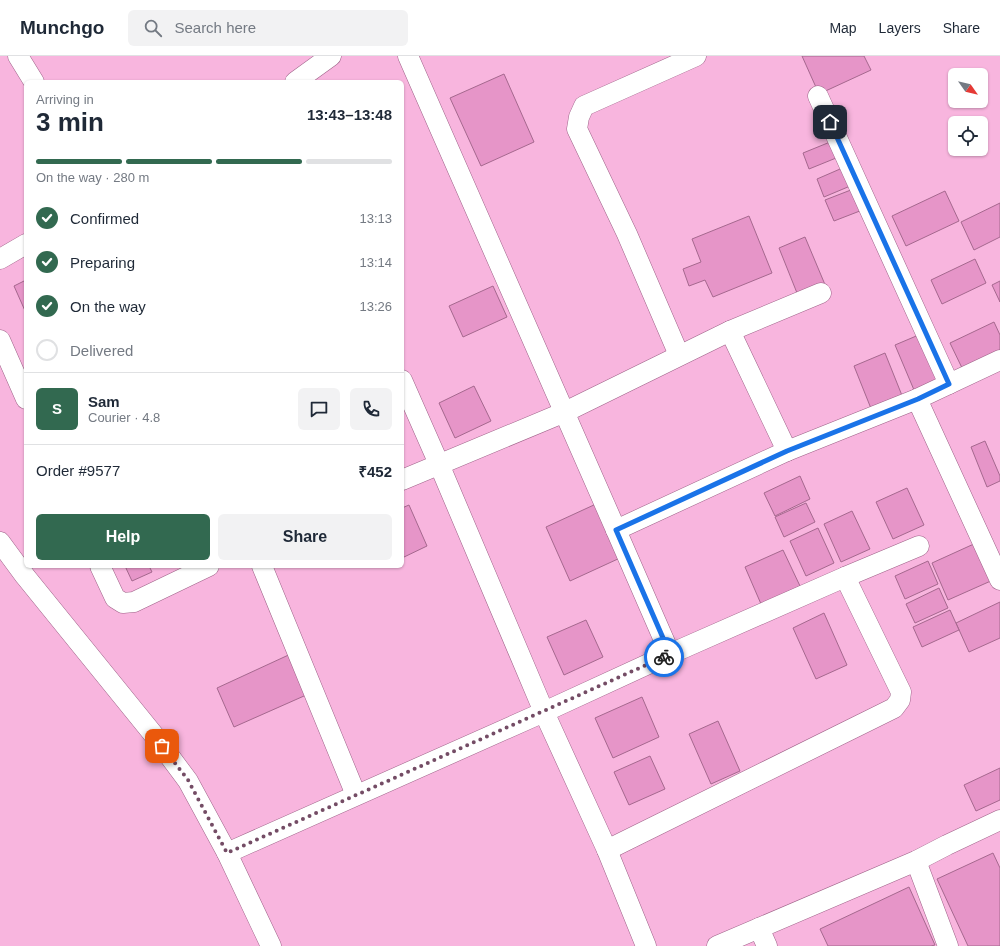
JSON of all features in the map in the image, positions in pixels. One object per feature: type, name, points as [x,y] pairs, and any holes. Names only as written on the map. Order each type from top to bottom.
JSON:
[{"type":"street","points":[[18,56],[33,80]]},
{"type":"street","points":[[408,56],[670,654]]},
{"type":"street","points":[[679,355],[627,234],[577,129],[579,117],[584,106],[696,56]]},
{"type":"street","points":[[298,80],[328,57]]},
{"type":"street","points":[[818,96],[949,384]]},
{"type":"street","points":[[0,259],[24,245]]},
{"type":"street","points":[[404,479],[565,412],[730,331],[821,292]]},
{"type":"street","points":[[730,331],[787,451]]},
{"type":"street","points":[[0,340],[24,394]]},
{"type":"street","points":[[616,530],[787,451],[918,399],[1000,360]]},
{"type":"street","points":[[404,385],[544,712],[607,850],[646,946]]},
{"type":"street","points":[[918,399],[1000,580]]},
{"type":"street","points":[[0,542],[25,576],[153,734],[188,780],[227,853],[271,946]]},
{"type":"street","points":[[227,853],[544,712],[670,654],[919,546]]},
{"type":"street","points":[[101,568],[115,598],[123,603],[134,602],[204,568]]},
{"type":"street","points":[[263,568],[356,795]]},
{"type":"street","points":[[607,850],[894,708],[900,700],[901,692],[845,577]]},
{"type":"street","points":[[717,946],[763,937],[1000,820]]},
{"type":"street","points":[[916,861],[948,946]]},
{"type":"building","points":[[802,56],[864,56],[871,70],[819,94]]},
{"type":"building","points":[[504,74],[534,142],[481,166],[450,98]]},
{"type":"building","points":[[835,140],[841,156],[809,169],[803,153]]},
{"type":"building","points":[[847,166],[855,184],[824,197],[817,179]]},
{"type":"building","points":[[856,188],[865,209],[834,221],[825,200]]},
{"type":"building","points":[[945,191],[959,221],[906,246],[892,216]]},
{"type":"building","points":[[1000,203],[1000,237],[974,250],[961,222]]},
{"type":"building","points":[[749,216],[772,273],[713,297],[705,280],[689,286],[683,269],[701,262],[692,239]]},
{"type":"building","points":[[805,237],[826,287],[799,298],[779,248]]},
{"type":"building","points":[[975,259],[986,283],[942,304],[931,280]]},
{"type":"building","points":[[24,281],[24,308],[14,286]]},
{"type":"building","points":[[1000,281],[1000,302],[992,285]]},
{"type":"building","points":[[493,286],[507,317],[463,337],[449,306]]},
{"type":"building","points":[[994,322],[1000,335],[1000,352],[963,370],[950,343]]},
{"type":"building","points":[[921,334],[939,379],[914,390],[895,345]]},
{"type":"building","points":[[885,353],[903,398],[872,411],[854,366]]},
{"type":"building","points":[[474,386],[491,421],[455,438],[439,403]]},
{"type":"building","points":[[985,441],[1000,476],[1000,481],[987,487],[971,447]]},
{"type":"building","points":[[800,476],[810,499],[775,516],[764,493]]},
{"type":"building","points":[[907,488],[924,525],[893,539],[876,502]]},
{"type":"building","points":[[806,503],[815,522],[784,537],[775,517]]},
{"type":"building","points":[[596,504],[620,558],[570,581],[546,527]]},
{"type":"building","points":[[409,505],[427,546],[404,557],[404,507]]},
{"type":"building","points":[[852,511],[870,549],[841,562],[824,524]]},
{"type":"building","points":[[818,528],[834,563],[806,576],[790,541]]},
{"type":"building","points":[[976,543],[993,580],[948,600],[932,563]]},
{"type":"building","points":[[783,550],[800,586],[761,604],[745,567]]},
{"type":"building","points":[[928,561],[938,584],[905,599],[895,576]]},
{"type":"building","points":[[126,568],[150,568],[152,572],[132,581]]},
{"type":"building","points":[[939,588],[948,608],[915,623],[906,604]]},
{"type":"building","points":[[1000,602],[1000,638],[969,652],[956,623]]},
{"type":"building","points":[[950,610],[959,630],[922,647],[913,627]]},
{"type":"building","points":[[824,613],[847,665],[816,679],[793,628]]},
{"type":"building","points":[[586,620],[603,657],[564,675],[547,637]]},
{"type":"building","points":[[295,652],[313,692],[234,727],[217,688]]},
{"type":"building","points":[[642,697],[659,737],[613,758],[595,718]]},
{"type":"building","points":[[718,721],[740,771],[711,784],[689,734]]},
{"type":"building","points":[[650,756],[665,789],[629,805],[614,772]]},
{"type":"building","points":[[1000,768],[1000,800],[976,811],[964,785]]},
{"type":"building","points":[[993,853],[1000,868],[1000,946],[968,946],[937,879]]},
{"type":"building","points":[[909,887],[935,945],[828,946],[820,929]]},
{"type":"way so far","points":[[162,746],[188,780],[227,853],[664,657]]},
{"type":"route","points":[[664,657],[670,654],[616,530],[787,451],[918,399],[949,384],[830,122]]}]
